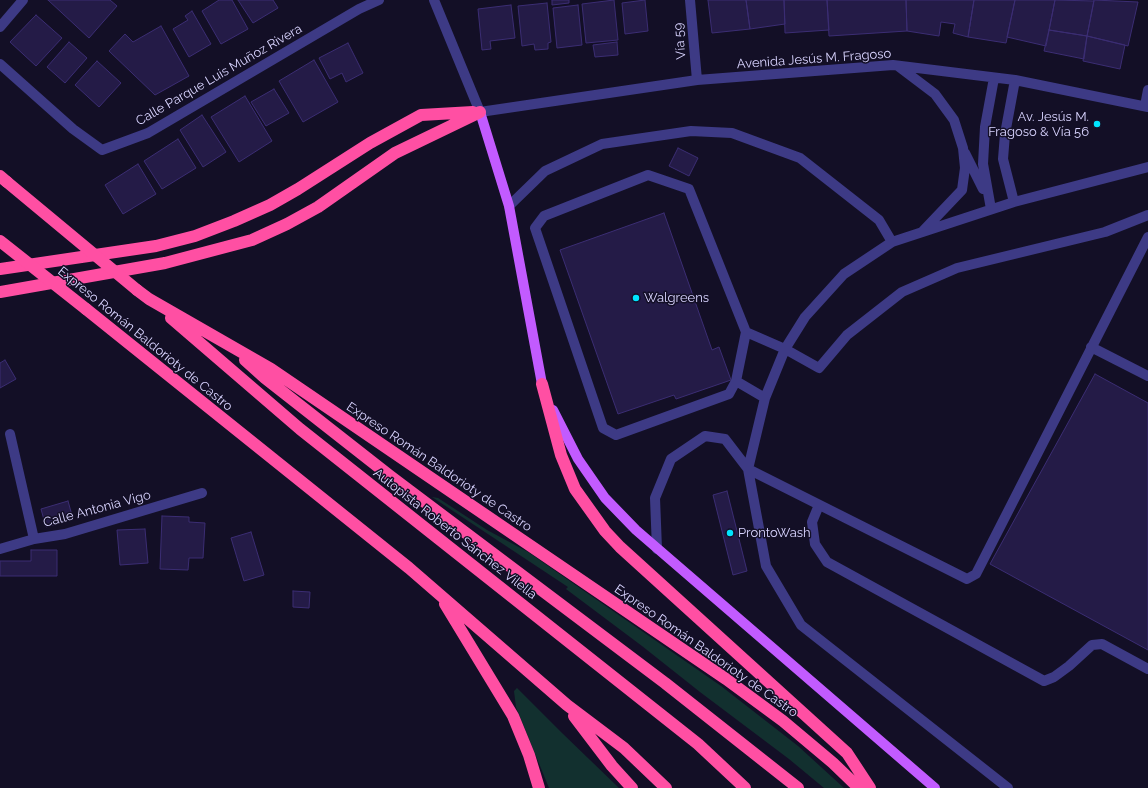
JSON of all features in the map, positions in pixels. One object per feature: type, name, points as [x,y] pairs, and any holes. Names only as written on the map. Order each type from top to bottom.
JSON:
[{"type":"highway","points":[[0,269],[156,246],[195,236],[270,205],[370,143],[421,116],[480,112]]},
{"type":"highway","points":[[0,292],[165,263],[252,240],[318,207],[395,153],[480,112]]},
{"type":"highway","name":"Expreso Román Baldorioty de Castro","points":[[3,179],[149,299],[271,369],[726,680],[783,721],[833,763],[859,788]]},
{"type":"highway","name":"Expreso Román Baldorioty de Castro","points":[[0,241],[440,594],[567,705]]},
{"type":"highway","name":"Autopista Roberto Sánchez Vilella","points":[[149,299],[300,429],[698,744],[745,788]]},
{"type":"highway","points":[[229,346],[264,378],[390,476],[671,688],[798,788]]},
{"type":"highway","points":[[542,384],[561,455],[575,489],[605,531],[620,547],[847,753],[870,788]]},
{"type":"highway","points":[[440,594],[513,716],[529,755],[539,788]]},
{"type":"highway","points":[[567,705],[612,766],[632,788]]},
{"type":"highway","points":[[567,705],[624,748],[666,788]]},
{"type":"main road","points":[[480,112],[509,206],[542,384],[578,459],[605,498],[657,549],[935,788]]},
{"type":"street","points":[[0,27],[23,0]]},
{"type":"street","name":"Calle Parque Luis Muñoz Rivera","points":[[0,64],[73,129],[102,150],[148,133],[359,8],[379,0]]},
{"type":"street","points":[[434,0],[480,112]]},
{"type":"street","name":"Vía 59","points":[[690,0],[697,80]]},
{"type":"street","points":[[898,66],[935,94],[954,120],[963,148],[975,170],[991,209]]},
{"type":"street","name":"Avenida Jesús M. Fragoso","points":[[480,112],[697,80],[898,66],[1015,80],[1146,107]]},
{"type":"street","points":[[991,209],[983,164],[984,141],[994,78]]},
{"type":"street","points":[[1014,202],[1003,158],[1005,134],[1015,80]]},
{"type":"street","points":[[1146,107],[1148,90]]},
{"type":"street","points":[[509,206],[545,171],[602,144],[691,131],[732,133],[800,158],[879,220],[892,242]]},
{"type":"street","points":[[922,232],[962,190],[975,170],[984,141]]},
{"type":"street","points":[[962,190],[965,168],[963,148]]},
{"type":"street","points":[[1008,788],[801,625],[766,566],[748,469],[765,398],[785,349],[805,316],[844,274],[892,242],[1014,202],[1148,167]]},
{"type":"street","points":[[648,175],[689,189],[746,332],[736,380],[729,394],[616,435],[603,428],[534,228],[544,216],[648,175]]},
{"type":"street","points":[[746,332],[785,349],[819,368],[847,335],[902,292],[957,268],[1105,232],[1148,215]]},
{"type":"street","points":[[657,549],[655,498],[671,459],[705,436],[724,439],[748,469],[966,579],[976,574],[1148,237]]},
{"type":"street","points":[[1092,347],[1148,376]]},
{"type":"street","points":[[736,380],[765,398]]},
{"type":"street","points":[[10,434],[34,539]]},
{"type":"street","name":"Calle Antonia Vigo","points":[[0,549],[34,539],[64,534],[202,493]]},
{"type":"street","points":[[819,505],[812,522],[815,544],[827,562],[1044,682],[1069,666],[1092,645],[1102,644],[1148,669]]},
{"type":"green space","points":[[432,497],[438,498],[487,530],[528,552],[721,686],[798,746],[844,788],[824,788],[789,759],[566,589],[568,587]]},
{"type":"green space","points":[[517,688],[619,788],[549,788],[516,707],[514,691]]},
{"type":"building","points":[[48,0],[110,0],[117,6],[89,38]]},
{"type":"building","points":[[219,0],[232,0],[248,29],[221,44],[202,11]]},
{"type":"building","points":[[238,0],[273,0],[278,8],[253,23]]},
{"type":"building","points":[[552,0],[569,0],[569,3],[552,5]]},
{"type":"building","points":[[614,0],[618,40],[586,43],[582,4]]},
{"type":"building","points":[[645,0],[648,31],[625,34],[622,3]]},
{"type":"building","points":[[708,0],[746,0],[750,29],[712,33]]},
{"type":"building","points":[[746,0],[784,0],[785,24],[750,29]]},
{"type":"building","points":[[784,0],[827,0],[829,30],[785,33]]},
{"type":"building","points":[[827,0],[906,0],[907,31],[829,36]]},
{"type":"building","points":[[906,0],[974,0],[968,37],[953,33],[955,24],[941,22],[939,36],[907,31]]},
{"type":"building","points":[[974,0],[1015,0],[1006,43],[968,37]]},
{"type":"building","points":[[1015,0],[1055,0],[1046,46],[1007,37]]},
{"type":"building","points":[[1055,0],[1094,1],[1087,36],[1049,30]]},
{"type":"building","points":[[1094,0],[1138,2],[1128,46],[1087,36]]},
{"type":"building","points":[[547,3],[551,42],[548,43],[548,49],[535,50],[534,44],[522,46],[518,6]]},
{"type":"building","points":[[511,5],[515,38],[490,41],[491,49],[482,50],[478,9]]},
{"type":"building","points":[[578,5],[582,45],[557,48],[553,8]]},
{"type":"building","points":[[192,11],[211,44],[189,57],[173,29],[188,20],[185,16]]},
{"type":"building","points":[[36,15],[62,38],[36,66],[10,42]]},
{"type":"building","points":[[161,26],[189,76],[155,95],[109,51],[125,34],[133,42]]},
{"type":"building","points":[[1049,30],[1087,36],[1084,59],[1044,51]]},
{"type":"building","points":[[1087,36],[1125,45],[1120,69],[1083,61]]},
{"type":"building","points":[[69,42],[87,58],[65,83],[47,67]]},
{"type":"building","points":[[617,42],[618,55],[595,57],[593,45]]},
{"type":"building","points":[[348,43],[363,73],[346,82],[342,73],[330,79],[319,58]]},
{"type":"building","points":[[314,60],[338,102],[303,122],[279,81]]},
{"type":"building","points":[[97,61],[121,83],[99,107],[75,85]]},
{"type":"building","points":[[274,89],[289,113],[266,126],[251,102]]},
{"type":"building","points":[[245,96],[272,141],[239,162],[211,117]]},
{"type":"building","points":[[202,115],[226,152],[203,167],[180,130]]},
{"type":"building","points":[[178,139],[196,168],[162,189],[144,161]]},
{"type":"building","points":[[678,148],[698,158],[689,176],[669,166]]},
{"type":"building","points":[[138,164],[156,194],[123,214],[105,185]]},
{"type":"building","name":"Walgreens","points":[[664,213],[712,350],[719,347],[731,380],[676,399],[674,395],[618,414],[560,250]]},
{"type":"building","points":[[5,360],[16,379],[0,388],[0,363]]},
{"type":"building","points":[[1095,374],[1148,403],[1148,650],[990,564]]},
{"type":"building","name":"ProntoWash","points":[[727,491],[747,571],[733,575],[713,495]]},
{"type":"building","points":[[68,501],[73,519],[46,527],[41,509]]},
{"type":"building","points":[[162,516],[189,517],[189,522],[205,523],[203,558],[189,558],[188,570],[160,569]]},
{"type":"building","points":[[145,529],[148,563],[120,565],[117,530]]},
{"type":"building","points":[[251,532],[264,575],[244,581],[231,538]]},
{"type":"building","points":[[31,550],[57,550],[57,576],[0,576],[0,561],[31,561]]},
{"type":"building","points":[[293,591],[310,592],[309,608],[293,607]]},
{"type":"place","name":"Av. Jesús M. Fragoso & Vía 56","points":[[1097,124]]},
{"type":"place","name":"Walgreens","points":[[636,298]]},
{"type":"place","name":"ProntoWash","points":[[730,533]]}]
